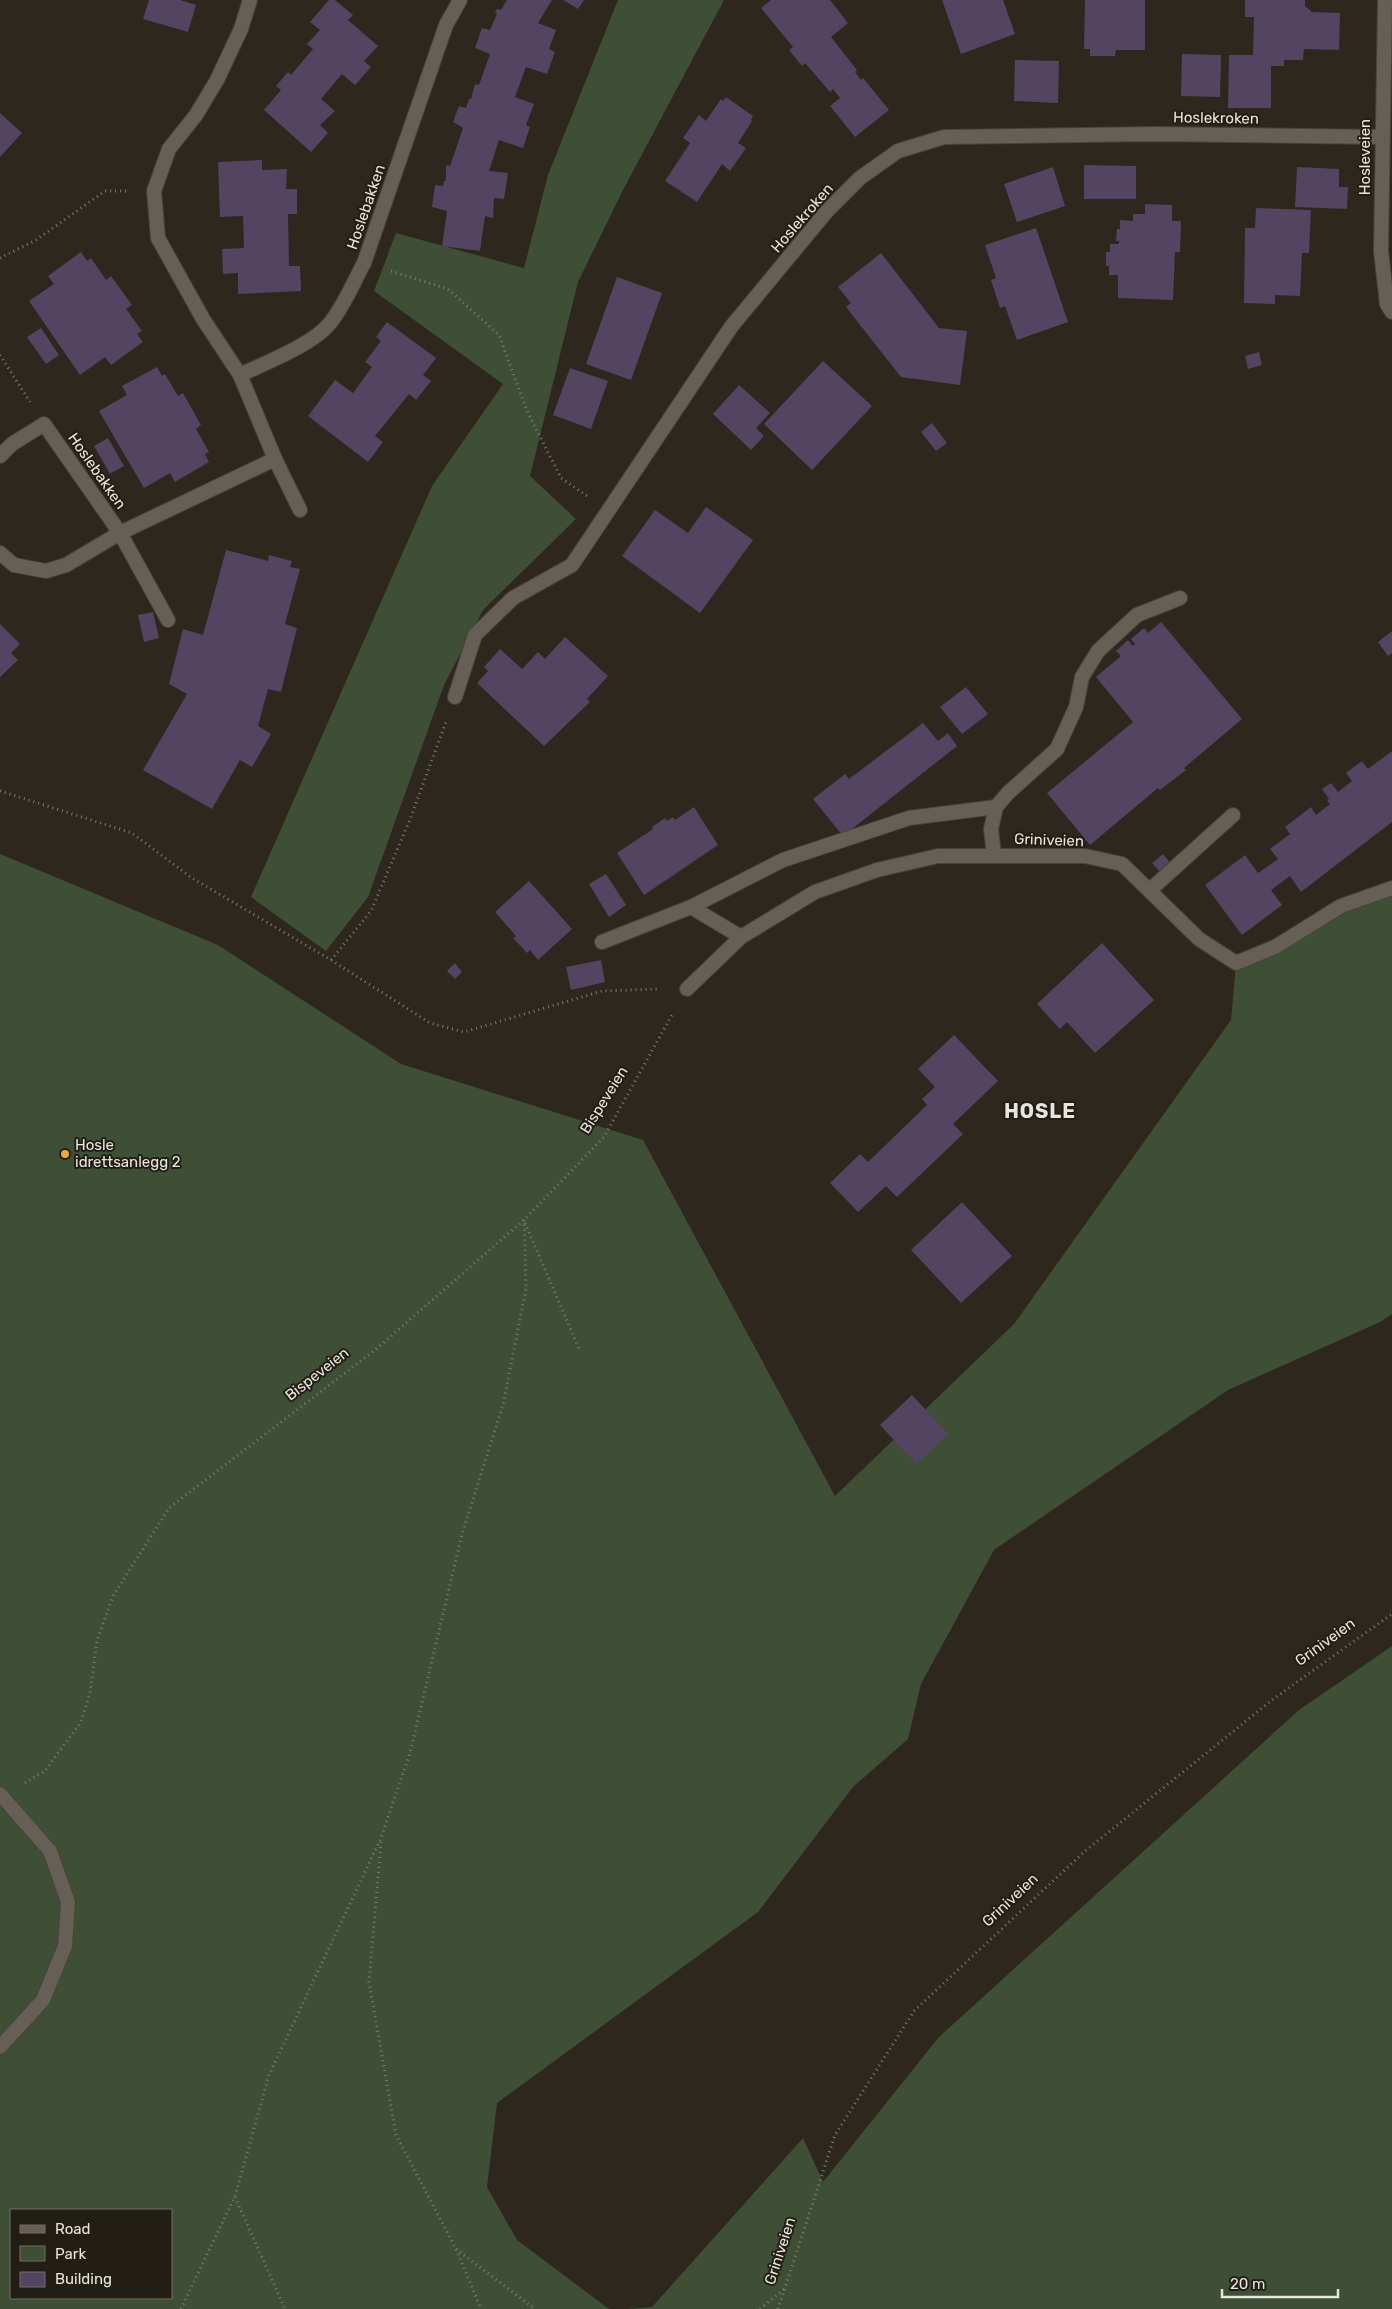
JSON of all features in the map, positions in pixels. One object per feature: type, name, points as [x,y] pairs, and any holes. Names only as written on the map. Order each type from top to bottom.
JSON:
[{"type":"street","points":[[250,0],[241,29],[217,80],[196,115],[169,149],[154,191],[158,238],[203,319],[240,375],[275,459],[300,510]]},
{"type":"street","name":"Hoslebakken","points":[[240,375],[301,345],[329,324],[364,263],[446,25],[460,0]]},
{"type":"street","name":"Hosleveien","points":[[1385,0],[1381,251],[1388,304],[1392,312]]},
{"type":"street","name":"Hoslekroken","points":[[455,698],[475,635],[513,598],[572,565],[731,327],[827,211],[860,178],[898,151],[944,137],[1153,134],[1382,137]]},
{"type":"street","points":[[0,456],[12,444],[44,424]]},
{"type":"street","name":"Hoslebakken","points":[[44,424],[120,533]]},
{"type":"street","name":"Hoslebakken","points":[[0,553],[14,565],[46,571],[66,565],[120,533],[275,459]]},
{"type":"street","points":[[120,533],[168,620]]},
{"type":"street","points":[[994,855],[991,829],[996,807],[1008,793],[1057,749],[1076,707],[1082,677],[1098,651],[1137,615],[1180,598]]},
{"type":"street","points":[[602,942],[691,907],[783,860],[910,818],[996,807]]},
{"type":"street","points":[[1150,890],[1233,815]]},
{"type":"street","name":"Griniveien","points":[[687,988],[741,937],[815,892],[877,870],[938,856],[1085,856],[1122,864],[1199,939],[1236,963],[1275,947],[1341,906],[1392,888]]},
{"type":"street","points":[[691,907],[741,937]]},
{"type":"street","points":[[0,2048],[43,2000],[65,1946],[68,1902],[50,1851],[1,1795]]},
{"type":"path","points":[[0,258],[36,240],[105,191],[154,191]]},
{"type":"path","points":[[364,263],[448,289],[499,336],[527,411],[561,478],[608,510]]},
{"type":"path","points":[[0,355],[44,424]]},
{"type":"path","points":[[331,960],[371,911],[409,822],[455,698]]},
{"type":"path","points":[[0,791],[132,833],[192,878],[331,960],[430,1023],[464,1032],[602,991],[687,988]]},
{"type":"path","name":"Bispeveien","points":[[1,1795],[45,1771],[81,1722],[90,1693],[97,1641],[113,1596],[169,1508],[375,1350],[524,1220],[604,1137],[687,988]]},
{"type":"path","points":[[524,1220],[579,1349]]},
{"type":"path","points":[[181,2309],[235,2196],[269,2075],[381,1838],[410,1753],[462,1534],[503,1405],[526,1289],[524,1220]]},
{"type":"path","name":"Griniveien","points":[[778,2309],[835,2135],[914,2012],[1084,1852],[1272,1700],[1392,1614]]},
{"type":"path","points":[[381,1838],[369,1982],[396,2135],[456,2249],[481,2309]]},
{"type":"path","points":[[235,2196],[285,2309]]},
{"type":"path","points":[[456,2249],[536,2309]]},
{"type":"path","points":[[760,2309],[785,2288]]},
{"type":"green space","points":[[618,0],[724,0],[622,192],[578,282],[530,476],[576,519],[483,610],[444,685],[368,897],[326,951],[251,897],[432,486],[503,384],[374,291],[396,233],[524,268],[548,175]]},
{"type":"green space","points":[[0,854],[218,945],[401,1064],[643,1140],[835,1496],[1014,1324],[1231,1020],[1236,963],[1392,888],[1392,1314],[1380,1322],[1228,1390],[994,1550],[921,1684],[908,1739],[853,1787],[758,1912],[497,2103],[487,2187],[517,2240],[609,2309],[0,2309]]},
{"type":"green space","points":[[1392,1646],[1392,2309],[627,2309],[652,2307],[803,2138],[823,2182],[939,2037],[1299,1710]]},
{"type":"building","points":[[149,0],[180,0],[196,5],[188,32],[143,19]]},
{"type":"building","points":[[329,0],[335,0],[353,15],[348,20],[378,46],[364,61],[371,67],[355,85],[342,74],[321,99],[335,111],[320,125],[328,133],[311,152],[264,110],[281,90],[276,86],[288,72],[291,75],[313,49],[307,44],[320,30],[310,22]]},
{"type":"building","points":[[507,0],[552,0],[538,23],[556,30],[549,49],[555,52],[547,74],[526,67],[515,97],[534,104],[526,125],[530,127],[523,148],[499,140],[489,171],[508,173],[504,199],[494,198],[493,218],[485,216],[480,251],[442,246],[447,211],[432,207],[435,185],[443,186],[444,181],[446,181],[446,165],[450,166],[463,128],[453,122],[459,106],[466,108],[469,99],[471,99],[475,84],[479,85],[490,54],[475,48],[482,28],[490,30],[497,14],[495,13],[497,9],[501,10]]},
{"type":"building","points":[[563,0],[584,0],[578,9]]},
{"type":"building","points":[[771,0],[830,0],[848,23],[831,37],[857,70],[855,72],[861,80],[863,78],[889,110],[855,137],[830,106],[840,98],[833,89],[830,92],[805,63],[802,66],[789,50],[793,47],[761,8]]},
{"type":"building","points":[[942,0],[1003,0],[1015,34],[961,54]]},
{"type":"building","points":[[1085,0],[1145,0],[1145,50],[1116,50],[1115,56],[1090,56],[1090,49],[1084,49]]},
{"type":"building","points":[[1245,0],[1305,0],[1305,6],[1312,12],[1340,13],[1339,50],[1304,49],[1303,60],[1284,60],[1284,66],[1271,66],[1271,108],[1228,108],[1229,55],[1253,55],[1254,17],[1245,17]]},
{"type":"building","points":[[1182,54],[1221,55],[1220,97],[1181,96]]},
{"type":"building","points":[[1015,60],[1059,61],[1058,103],[1014,101]]},
{"type":"building","points":[[726,97],[753,116],[752,121],[738,143],[746,148],[730,171],[722,164],[697,202],[665,181],[690,143],[683,138],[699,115],[706,121],[721,99],[723,101]]},
{"type":"building","points":[[0,113],[22,133],[0,157]]},
{"type":"building","points":[[262,160],[262,170],[287,169],[286,189],[297,189],[297,214],[288,214],[289,266],[300,266],[301,291],[238,294],[238,273],[223,274],[222,249],[244,248],[243,216],[220,217],[218,162]]},
{"type":"building","points":[[1084,165],[1136,166],[1136,199],[1084,199]]},
{"type":"building","points":[[1053,167],[1065,206],[1017,222],[1004,184]]},
{"type":"building","points":[[1297,167],[1339,169],[1339,187],[1348,187],[1347,209],[1295,207]]},
{"type":"building","points":[[1145,204],[1172,205],[1172,221],[1181,221],[1180,252],[1175,252],[1173,300],[1118,298],[1118,275],[1109,275],[1109,266],[1106,266],[1106,252],[1110,252],[1110,244],[1119,244],[1119,241],[1116,241],[1117,229],[1120,229],[1120,220],[1133,221],[1133,214],[1145,214]]},
{"type":"building","points":[[1256,208],[1311,210],[1309,253],[1302,253],[1300,296],[1275,295],[1275,304],[1244,303],[1245,228],[1255,228]]},
{"type":"building","points":[[1036,228],[1068,322],[1017,340],[1005,306],[1000,308],[991,280],[996,278],[985,245]]},
{"type":"building","points":[[81,252],[87,261],[91,258],[106,280],[111,276],[132,305],[126,309],[142,331],[137,334],[143,342],[111,365],[105,357],[80,375],[29,301],[54,284],[48,276]]},
{"type":"building","points":[[881,253],[939,328],[967,331],[960,385],[901,377],[846,307],[851,303],[838,287]]},
{"type":"building","points":[[617,277],[662,293],[631,380],[586,364]]},
{"type":"building","points":[[387,322],[436,358],[423,375],[431,381],[416,400],[409,394],[375,436],[383,442],[368,462],[308,416],[335,380],[353,393],[372,367],[365,362],[381,341],[376,337]]},
{"type":"building","points":[[41,328],[59,355],[46,364],[27,337]]},
{"type":"building","points":[[1259,352],[1262,365],[1248,369],[1245,356]]},
{"type":"building","points":[[823,361],[872,406],[812,470],[764,424]]},
{"type":"building","points":[[157,367],[162,376],[165,374],[178,396],[183,393],[201,425],[196,429],[209,452],[205,454],[209,462],[175,482],[170,473],[144,488],[99,411],[127,395],[122,386]]},
{"type":"building","points":[[570,368],[608,381],[591,429],[553,415]]},
{"type":"building","points":[[739,385],[770,413],[756,428],[764,436],[751,450],[713,414]]},
{"type":"building","points":[[932,423],[947,443],[936,451],[921,432]]},
{"type":"building","points":[[108,438],[124,466],[110,474],[94,446]]},
{"type":"building","points":[[706,507],[753,540],[700,613],[622,556],[655,510],[688,533]]},
{"type":"building","points":[[226,550],[268,561],[269,555],[292,561],[290,567],[300,569],[285,624],[297,628],[281,692],[268,689],[258,726],[271,734],[252,767],[240,760],[212,809],[143,770],[187,694],[169,684],[183,629],[203,635]]},
{"type":"building","points":[[153,612],[159,638],[144,642],[138,615]]},
{"type":"building","points":[[1161,622],[1242,719],[1184,768],[1186,770],[1160,790],[1158,788],[1090,845],[1047,793],[1133,722],[1096,677],[1121,656],[1116,651],[1128,640],[1133,646],[1135,644],[1131,639],[1144,628],[1148,633]]},
{"type":"building","points":[[0,624],[20,644],[11,653],[18,660],[0,677]]},
{"type":"building","points":[[1392,631],[1392,653],[1388,656],[1378,642]]},
{"type":"building","points":[[565,637],[608,676],[587,699],[590,702],[544,746],[477,683],[488,671],[484,667],[500,649],[522,669],[538,652],[545,659]]},
{"type":"building","points":[[966,687],[988,714],[962,734],[940,707]]},
{"type":"building","points":[[923,723],[938,741],[948,733],[957,746],[843,836],[813,799],[845,774],[849,779]]},
{"type":"building","points":[[1392,751],[1392,822],[1301,892],[1290,876],[1271,890],[1282,905],[1242,935],[1205,885],[1245,855],[1258,873],[1278,859],[1270,849],[1290,834],[1285,827],[1311,807],[1316,815],[1330,804],[1322,789],[1331,783],[1338,792],[1352,781],[1346,773],[1362,761],[1368,769]]},
{"type":"building","points":[[694,807],[718,845],[644,895],[617,853],[653,829],[652,827],[665,818],[667,821],[673,817],[675,820]]},
{"type":"building","points":[[1163,854],[1171,864],[1161,873],[1152,863]]},
{"type":"building","points":[[606,874],[626,905],[609,917],[589,884]]},
{"type":"building","points":[[529,881],[572,929],[538,960],[530,950],[527,953],[513,938],[516,936],[495,912]]},
{"type":"building","points":[[1102,943],[1154,1000],[1095,1053],[1067,1022],[1060,1029],[1037,1004]]},
{"type":"building","points":[[601,960],[605,982],[571,990],[566,967]]},
{"type":"building","points":[[455,963],[462,972],[455,979],[447,971]]},
{"type":"building","points":[[954,1035],[998,1081],[953,1124],[963,1134],[897,1197],[886,1186],[858,1212],[830,1183],[860,1154],[868,1162],[927,1105],[922,1099],[935,1087],[918,1069]]},
{"type":"building","points":[[962,1202],[1012,1256],[961,1303],[911,1250]]},
{"type":"building","points":[[912,1395],[948,1434],[916,1464],[880,1425]]},
{"type":"place","name":"Hosle idrettsanlegg 2","points":[[65,1154]]},
{"type":"district","name":"HOSLE","points":[[1040,1111]]}]
